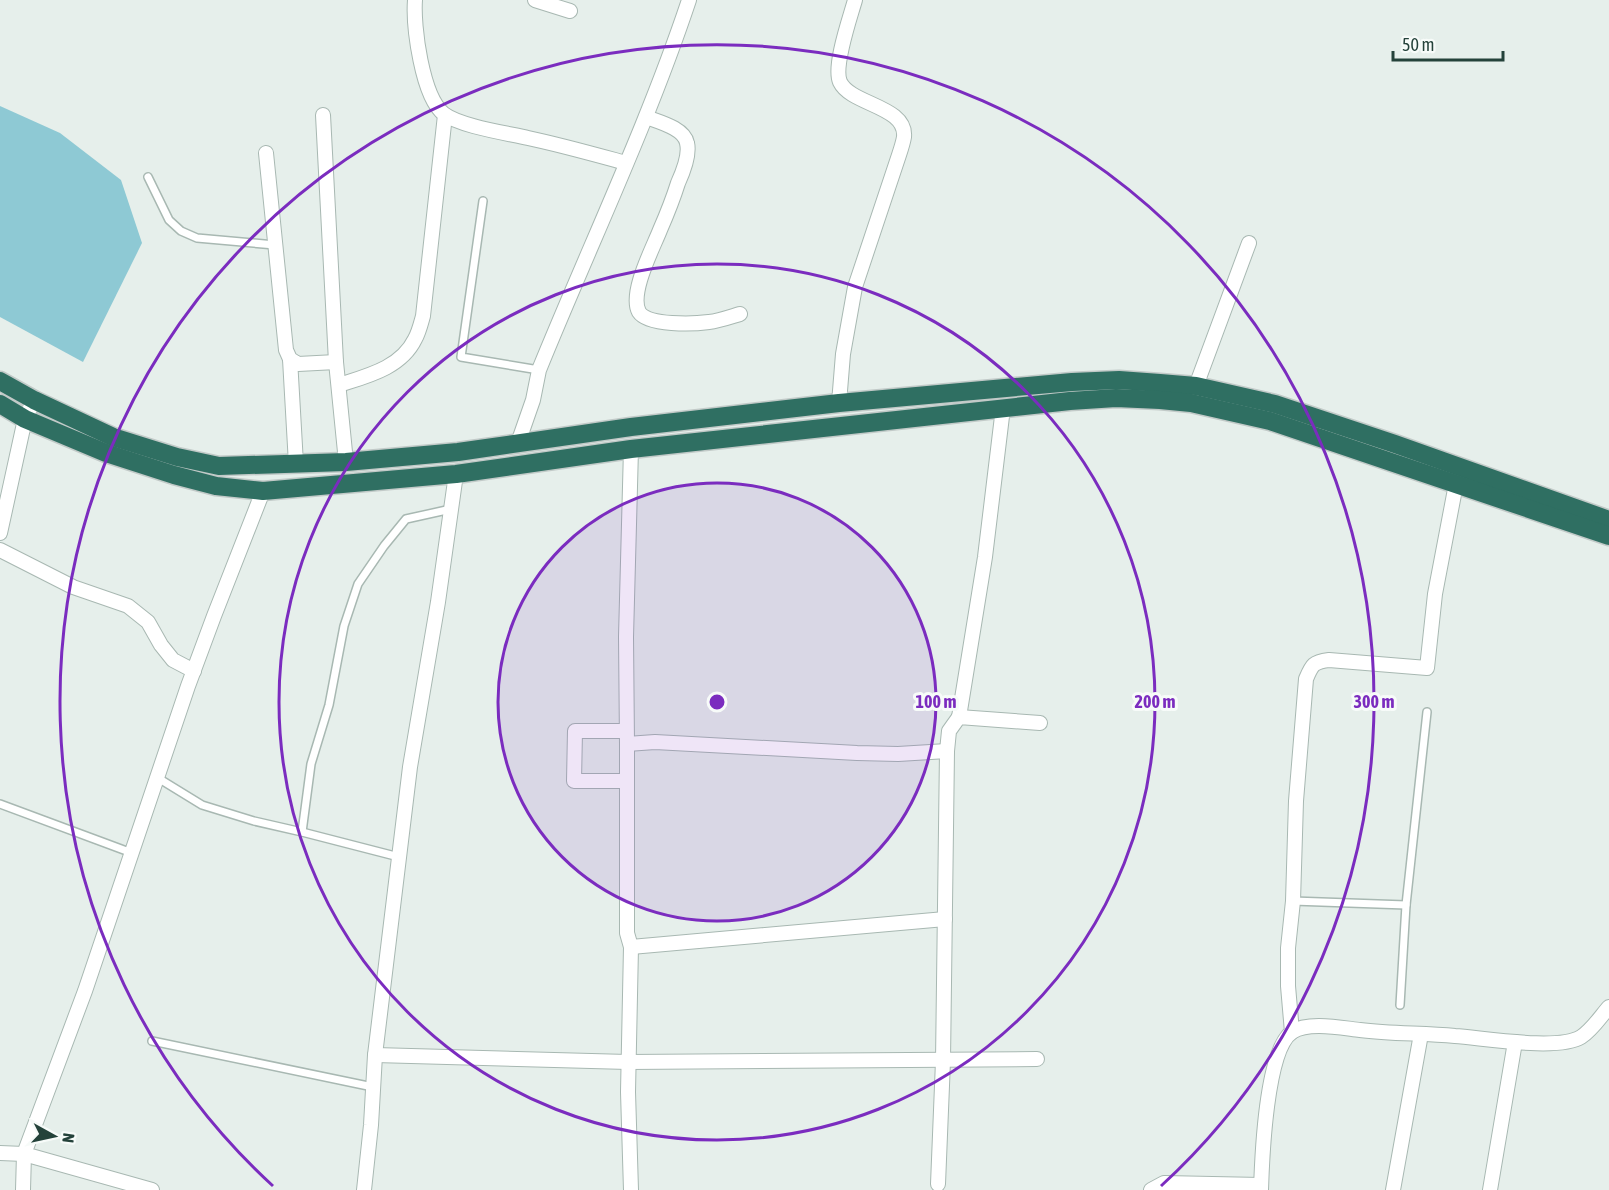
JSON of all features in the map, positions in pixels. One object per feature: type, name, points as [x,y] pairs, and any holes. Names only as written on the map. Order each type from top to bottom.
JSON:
[{"type":"highway","points":[[0,381],[34,400],[113,437],[177,457],[219,466],[346,462],[458,452],[631,427],[840,403],[1072,382],[1160,382],[1196,386],[1275,404],[1609,520]]},
{"type":"highway","points":[[0,404],[25,419],[106,453],[216,486],[263,491],[456,474],[631,449],[1070,400],[1116,398],[1191,404],[1270,421],[1609,536]]},
{"type":"street","points":[[415,0],[417,41],[424,73],[435,106],[445,115],[458,121],[626,163]]},
{"type":"street","points":[[535,0],[570,11]]},
{"type":"street","points":[[518,443],[533,400],[538,370],[646,117],[689,0]]},
{"type":"street","points":[[840,403],[843,354],[855,287],[905,135],[901,125],[893,116],[846,90],[840,81],[838,66],[855,0]]},
{"type":"street","points":[[323,115],[336,362],[346,462]]},
{"type":"street","points":[[339,385],[385,369],[403,356],[415,339],[423,316],[445,115]]},
{"type":"street","points":[[646,117],[681,133],[687,142],[687,156],[644,268],[638,289],[639,312],[645,318],[679,322],[710,322],[740,314]]},
{"type":"street","points":[[266,153],[286,350],[290,359],[296,464]]},
{"type":"street","points":[[1196,386],[1249,243]]},
{"type":"street","points":[[290,359],[298,364],[336,362]]},
{"type":"street","points":[[0,533],[25,419],[34,400]]},
{"type":"street","points":[[938,1184],[943,1061],[947,751],[949,731],[959,717],[985,557],[1003,408]]},
{"type":"street","points":[[631,449],[626,637],[627,933],[631,947],[628,1062],[631,1190]]},
{"type":"street","points":[[364,1190],[375,1055],[410,767],[435,623],[456,474]]},
{"type":"street","points":[[1292,1032],[1288,986],[1288,948],[1293,901],[1296,801],[1306,680],[1311,667],[1317,662],[1329,660],[1428,668],[1435,594],[1456,484]]},
{"type":"street","points":[[22,1190],[24,1154],[58,1067],[194,670],[263,491]]},
{"type":"street","points":[[0,550],[73,587],[128,606],[148,622],[173,660],[194,670]]},
{"type":"street","points":[[959,717],[1040,723]]},
{"type":"street","points":[[627,781],[574,781],[575,731],[655,742],[898,754],[947,751]]},
{"type":"street","points":[[631,947],[945,919]]},
{"type":"street","points":[[1151,1190],[1164,1183],[1261,1188],[1264,1140],[1272,1080],[1281,1046],[1292,1032],[1305,1027],[1322,1027],[1515,1042],[1560,1043],[1581,1037],[1609,1007]]},
{"type":"street","points":[[1393,1190],[1421,1034]]},
{"type":"street","points":[[1490,1190],[1515,1042]]},
{"type":"street","points":[[375,1055],[628,1062],[1037,1059]]},
{"type":"street","points":[[0,1153],[24,1154],[152,1190]]},
{"type":"lane","points":[[148,177],[169,220],[181,231],[197,238],[274,245]]},
{"type":"lane","points":[[483,201],[461,357],[538,370]]},
{"type":"lane","points":[[302,832],[311,764],[329,705],[344,626],[358,584],[406,519],[451,509]]},
{"type":"lane","points":[[1400,1005],[1406,905],[1427,712]]},
{"type":"lane","points":[[158,778],[202,805],[254,821],[400,858]]},
{"type":"lane","points":[[0,804],[132,853]]},
{"type":"lane","points":[[1293,901],[1406,905]]},
{"type":"lane","points":[[152,1041],[373,1087]]},
{"type":"water","points":[[0,106],[60,133],[121,180],[142,243],[83,362],[0,317]]}]
